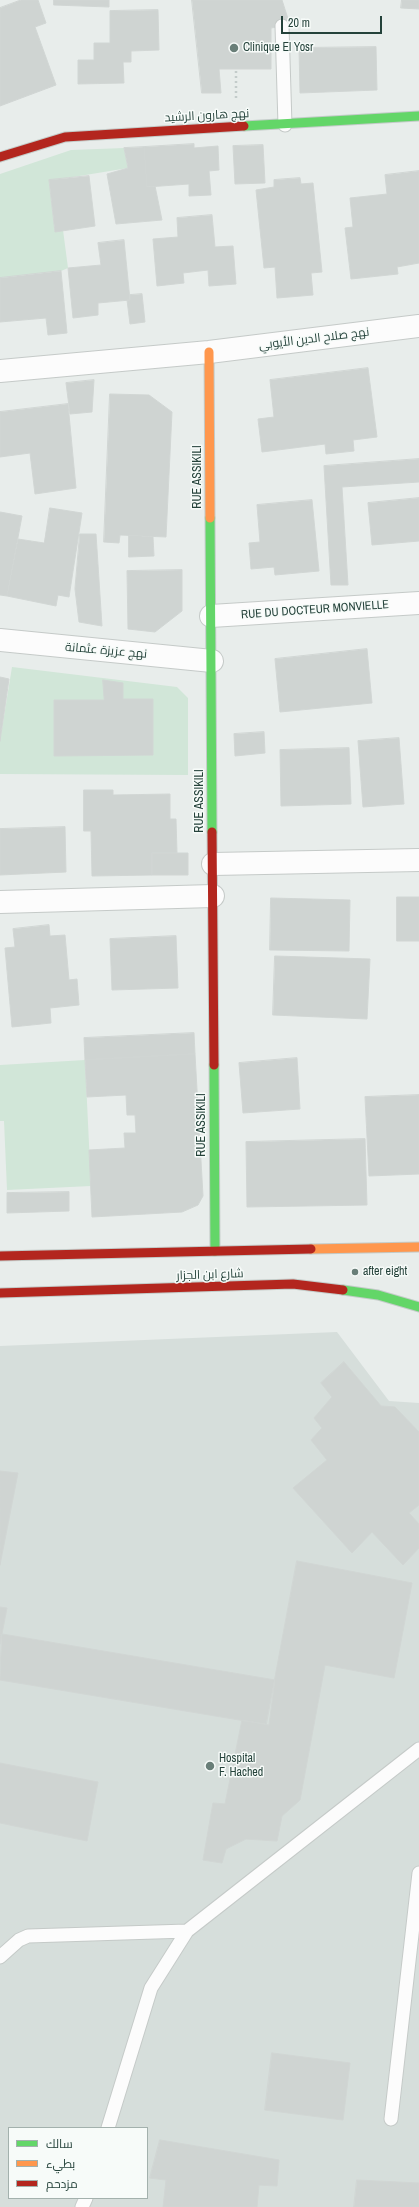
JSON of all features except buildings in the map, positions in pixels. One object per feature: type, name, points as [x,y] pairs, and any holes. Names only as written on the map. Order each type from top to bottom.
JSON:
[{"type":"street","name":"نهج هارون الرشيد","points":[[0,157],[66,137],[89,134],[419,116]]},
{"type":"street","name":"نهج صلاح الدين الأيوبي","points":[[0,370],[210,352],[419,326]]},
{"type":"street","name":"RUE ASSIKILI","points":[[210,352],[215,1251]]},
{"type":"street","name":"RUE DU DOCTEUR MONVIELLE","points":[[211,616],[419,603]]},
{"type":"street","name":"نهج عزيزة عثمانة","points":[[0,640],[212,661]]},
{"type":"street","points":[[213,864],[419,860]]},
{"type":"street","points":[[0,902],[213,896]]},
{"type":"street","name":"شارع ابن الجزار","points":[[0,1256],[419,1247]]},
{"type":"street","name":"شارع ابن الجزار","points":[[0,1292],[293,1284],[378,1295],[419,1306]]},
{"type":"lane","points":[[282,26],[285,124]]},
{"type":"lane","points":[[108,2127],[151,1988],[187,1931],[419,1749]]},
{"type":"lane","points":[[391,2119],[419,1873]]},
{"type":"lane","points":[[0,1957],[19,1940],[28,1936],[187,1931]]},
{"type":"shaded area","name":"Hospital F. Hached","points":[[337,1332],[389,1401],[419,1403],[419,2207],[0,2207],[0,1346]]},
{"type":"green space","points":[[124,148],[128,168],[49,181],[55,231],[63,230],[68,268],[61,271],[0,278],[0,174],[71,150]]},
{"type":"green space","points":[[12,667],[177,687],[188,698],[188,775],[0,774],[0,741]]},
{"type":"green space","points":[[85,1060],[91,1186],[7,1190],[4,1121],[0,1121],[0,1065]]},
{"type":"traffic: fast","points":[[244,126],[419,116]]},
{"type":"traffic: fast","points":[[210,518],[212,832]]},
{"type":"traffic: fast","points":[[214,1065],[215,1251]]},
{"type":"traffic: fast","points":[[343,1290],[378,1295],[419,1307]]},
{"type":"traffic: slow","points":[[209,352],[210,518]]},
{"type":"traffic: slow","points":[[311,1249],[419,1247]]},
{"type":"traffic: jam","points":[[0,157],[65,137],[244,126]]},
{"type":"traffic: jam","points":[[212,832],[214,1065]]},
{"type":"traffic: jam","points":[[0,1256],[311,1249]]},
{"type":"traffic: jam","points":[[0,1293],[293,1284],[343,1290]]},
{"type":"place","name":"Clinique El Yosr","points":[[234,48]]},
{"type":"place","name":"after eight","points":[[355,1272]]},
{"type":"place","name":"Hospital F. Hached","points":[[210,1766]]}]
